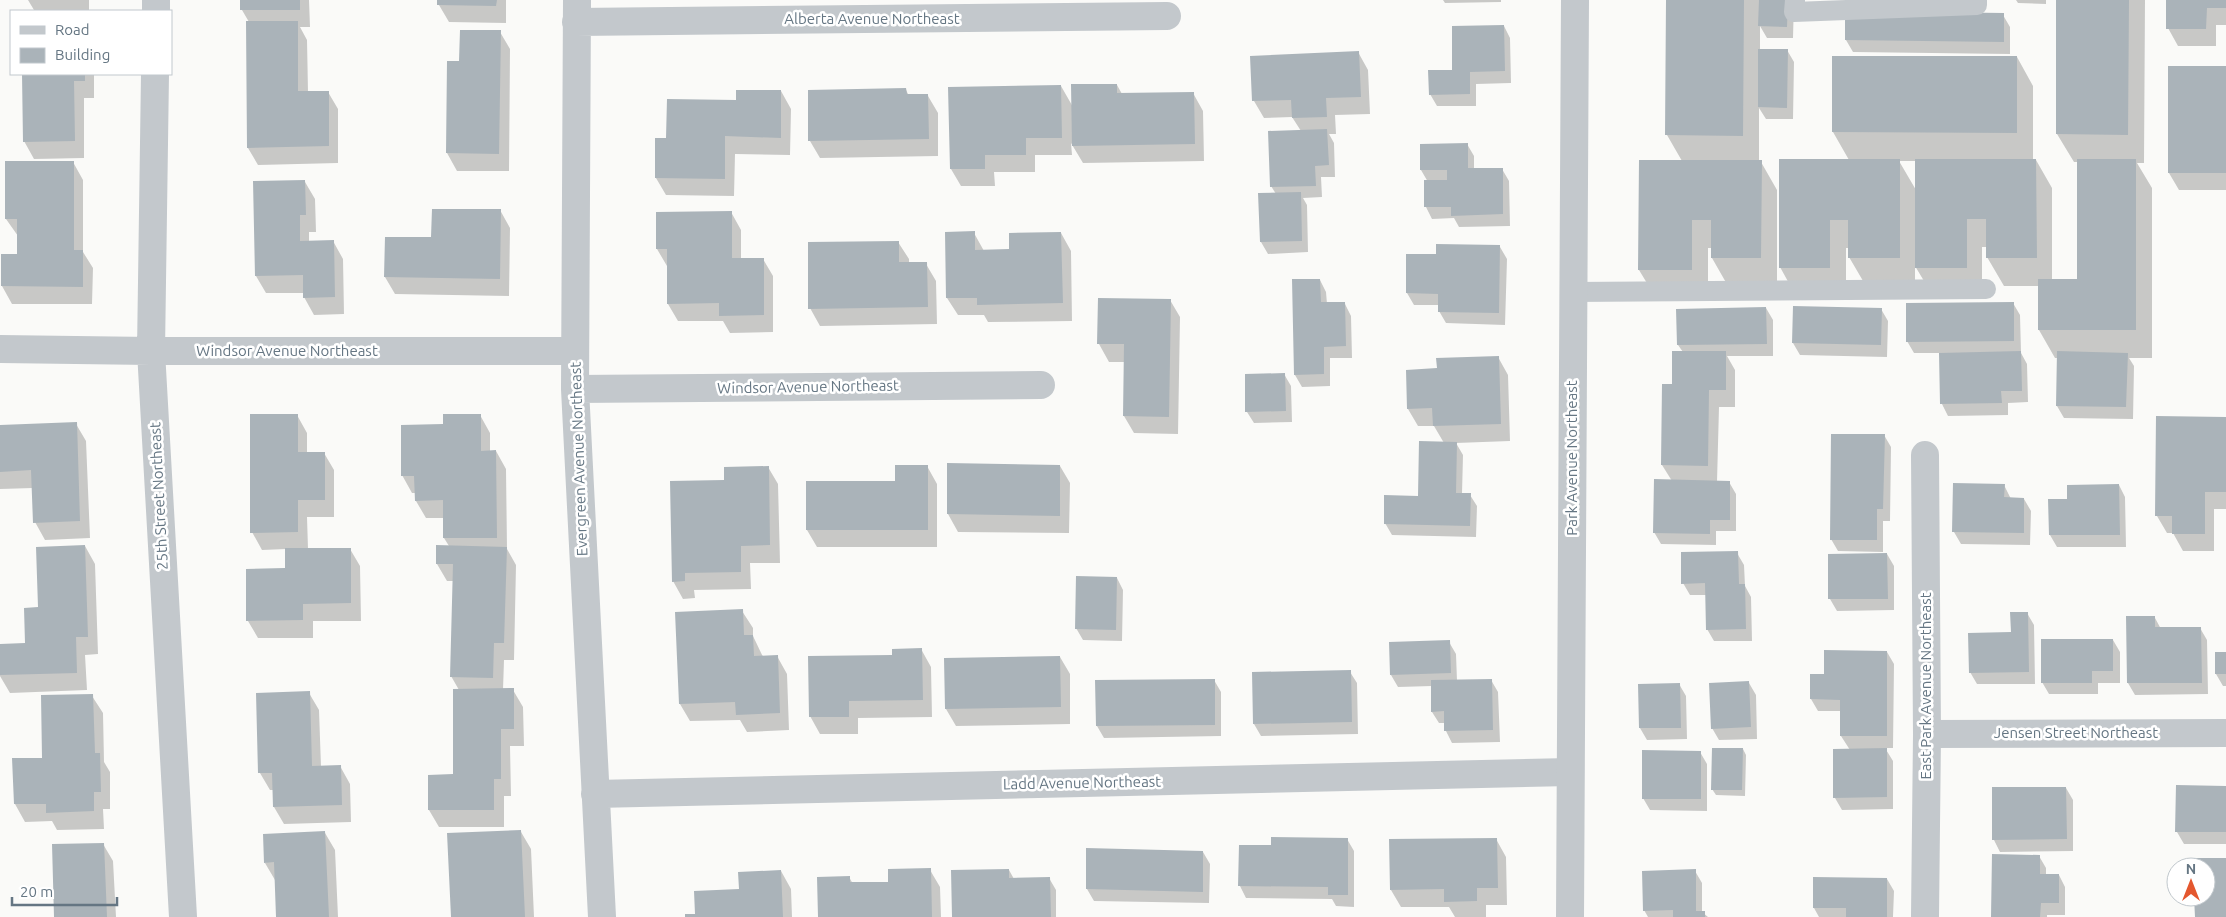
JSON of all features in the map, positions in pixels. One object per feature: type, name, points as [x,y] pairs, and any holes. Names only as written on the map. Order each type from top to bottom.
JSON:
[{"type":"street","name":"Park Avenue Northeast","points":[[1570,917],[1574,0]]},
{"type":"street","name":"Alberta Avenue Northeast","points":[[576,11],[1167,16]]},
{"type":"street","name":"Evergreen Avenue Northeast","points":[[576,11],[575,389],[602,917]]},
{"type":"street","name":"25th Street Northeast","points":[[155,75],[151,351],[183,917]]},
{"type":"street","name":"Windsor Avenue Northeast","points":[[0,349],[575,352]]},
{"type":"street","name":"Windsor Avenue Northeast","points":[[575,389],[1041,385]]},
{"type":"street","name":"East Park Avenue Northeast","points":[[1925,455],[1927,734],[1925,917]]},
{"type":"street","name":"Jensen Street Northeast","points":[[1927,734],[2226,733]]},
{"type":"street","name":"Ladd Avenue Northeast","points":[[595,794],[1570,772]]},
{"type":"lane","points":[[1794,0],[1794,12],[1977,5],[1977,0]]},
{"type":"lane","points":[[1573,292],[1986,289]]},
{"type":"building","points":[[240,0],[300,0],[300,10],[240,10]]},
{"type":"building","points":[[437,0],[497,0],[496,6],[437,5]]},
{"type":"building","points":[[1666,0],[1744,0],[1743,136],[1665,135]]},
{"type":"building","points":[[1759,0],[1788,0],[1787,27],[1758,26]]},
{"type":"building","points":[[2056,0],[2129,0],[2128,135],[2056,134]]},
{"type":"building","points":[[2166,0],[2226,0],[2226,8],[2207,8],[2206,29],[2166,29]]},
{"type":"building","points":[[1845,11],[2004,13],[2004,42],[1845,40]]},
{"type":"building","points":[[246,21],[298,21],[298,91],[329,91],[329,146],[247,148]]},
{"type":"building","points":[[1504,25],[1505,71],[1470,72],[1470,94],[1429,95],[1428,70],[1452,70],[1452,26]]},
{"type":"building","points":[[460,30],[501,30],[499,154],[446,153],[447,61],[459,61]]},
{"type":"building","points":[[1758,49],[1788,49],[1787,108],[1758,107]]},
{"type":"building","points":[[1359,51],[1361,97],[1326,98],[1327,117],[1292,118],[1291,100],[1252,101],[1250,56]]},
{"type":"building","points":[[1832,56],[2017,56],[2017,133],[1832,132]]},
{"type":"building","points":[[2168,66],[2226,66],[2226,173],[2168,173]]},
{"type":"building","points":[[22,75],[85,75],[85,81],[74,81],[75,141],[23,142]]},
{"type":"building","points":[[1071,84],[1117,84],[1117,93],[1194,92],[1195,144],[1072,146]]},
{"type":"building","points":[[1061,85],[1062,138],[1026,138],[1026,155],[985,155],[985,169],[950,169],[948,87]]},
{"type":"building","points":[[906,88],[907,94],[928,94],[929,139],[808,141],[808,90]]},
{"type":"building","points":[[736,90],[781,90],[781,138],[725,136],[725,179],[655,178],[655,138],[666,138],[667,99],[736,100]]},
{"type":"building","points":[[1327,129],[1329,165],[1315,166],[1316,186],[1270,187],[1268,131]]},
{"type":"building","points":[[1468,143],[1468,168],[1503,168],[1503,214],[1451,216],[1451,207],[1424,207],[1424,180],[1447,180],[1447,170],[1420,170],[1420,144]]},
{"type":"building","points":[[1779,159],[1900,159],[1900,258],[1848,258],[1848,220],[1830,220],[1830,268],[1779,268]]},
{"type":"building","points":[[1915,159],[2036,159],[2037,258],[1986,258],[1986,219],[1967,219],[1967,268],[1915,268]]},
{"type":"building","points":[[2077,159],[2136,159],[2136,330],[2038,330],[2038,279],[2077,279]]},
{"type":"building","points":[[1639,160],[1762,160],[1761,258],[1711,258],[1711,220],[1692,220],[1692,270],[1638,270]]},
{"type":"building","points":[[5,161],[74,161],[74,250],[83,250],[83,287],[1,286],[1,254],[17,254],[17,219],[5,219]]},
{"type":"building","points":[[305,180],[306,215],[300,215],[300,241],[334,240],[335,297],[303,298],[303,275],[255,276],[253,181]]},
{"type":"building","points":[[1301,192],[1302,241],[1260,242],[1258,193]]},
{"type":"building","points":[[432,209],[501,209],[500,279],[384,277],[385,237],[431,237]]},
{"type":"building","points":[[732,211],[732,258],[764,258],[764,315],[719,316],[719,303],[667,304],[667,249],[656,249],[656,212]]},
{"type":"building","points":[[975,231],[975,250],[1009,249],[1009,233],[1061,232],[1063,303],[977,305],[977,298],[946,298],[945,232]]},
{"type":"building","points":[[899,241],[899,262],[927,262],[928,307],[808,309],[808,242]]},
{"type":"building","points":[[1436,244],[1500,245],[1499,313],[1438,312],[1438,294],[1406,293],[1406,254],[1436,254]]},
{"type":"building","points":[[1292,279],[1320,279],[1321,302],[1345,302],[1346,346],[1324,347],[1324,374],[1294,375]]},
{"type":"building","points":[[1098,298],[1171,299],[1169,417],[1123,416],[1124,344],[1097,344]]},
{"type":"building","points":[[2014,302],[2014,341],[1906,342],[1906,303]]},
{"type":"building","points":[[1793,306],[1882,308],[1881,345],[1792,343]]},
{"type":"building","points":[[1766,307],[1767,344],[1677,345],[1676,309]]},
{"type":"building","points":[[1672,351],[1726,351],[1726,390],[1709,390],[1708,466],[1661,465],[1662,384],[1672,384]]},
{"type":"building","points":[[2021,351],[2022,391],[2001,391],[2002,403],[1940,404],[1939,353]]},
{"type":"building","points":[[2057,351],[2128,353],[2126,407],[2056,406]]},
{"type":"building","points":[[1499,356],[1501,424],[1433,426],[1432,408],[1407,409],[1406,370],[1437,368],[1436,358]]},
{"type":"building","points":[[1285,373],[1286,411],[1245,412],[1245,374]]},
{"type":"building","points":[[250,414],[298,414],[298,452],[325,452],[325,500],[298,500],[298,532],[250,533]]},
{"type":"building","points":[[443,414],[481,414],[481,451],[496,450],[497,538],[443,538],[443,500],[415,501],[414,476],[401,476],[401,425],[443,424]]},
{"type":"building","points":[[2156,416],[2226,417],[2226,492],[2205,492],[2205,534],[2172,534],[2172,516],[2155,516]]},
{"type":"building","points":[[77,422],[80,521],[33,523],[31,470],[0,472],[0,425]]},
{"type":"building","points":[[1831,434],[1885,434],[1883,509],[1877,509],[1877,540],[1830,540]]},
{"type":"building","points":[[1419,441],[1457,442],[1456,493],[1471,493],[1470,526],[1384,524],[1384,495],[1418,496]]},
{"type":"building","points":[[947,463],[1060,465],[1060,516],[947,514]]},
{"type":"building","points":[[895,465],[928,465],[928,530],[806,530],[806,481],[895,481]]},
{"type":"building","points":[[769,466],[770,545],[741,546],[741,572],[685,573],[685,581],[672,582],[670,481],[724,480],[724,467]]},
{"type":"building","points":[[1654,479],[1730,481],[1730,520],[1710,520],[1710,534],[1653,533]]},
{"type":"building","points":[[1953,483],[2005,484],[2004,497],[2024,498],[2024,533],[1952,532]]},
{"type":"building","points":[[2119,484],[2120,535],[2049,535],[2048,499],[2067,499],[2067,485]]},
{"type":"building","points":[[85,545],[88,637],[76,637],[77,673],[0,675],[0,644],[25,643],[24,608],[38,607],[36,547]]},
{"type":"building","points":[[436,545],[507,547],[504,643],[494,643],[493,678],[450,677],[453,564],[436,564]]},
{"type":"building","points":[[285,548],[351,548],[351,603],[303,604],[303,620],[246,621],[246,569],[285,568]]},
{"type":"building","points":[[1738,551],[1739,584],[1745,584],[1746,629],[1706,630],[1705,583],[1681,584],[1681,552]]},
{"type":"building","points":[[1887,553],[1888,599],[1828,599],[1828,554]]},
{"type":"building","points":[[1076,576],[1117,577],[1116,630],[1075,629]]},
{"type":"building","points":[[743,609],[744,635],[753,635],[754,656],[778,655],[780,713],[736,715],[735,702],[679,704],[675,612]]},
{"type":"building","points":[[2010,612],[2028,612],[2029,672],[1969,673],[1968,633],[2011,632]]},
{"type":"building","points":[[2126,616],[2155,616],[2155,627],[2201,627],[2202,683],[2127,683]]},
{"type":"building","points":[[2041,639],[2113,639],[2113,671],[2092,671],[2092,683],[2041,683]]},
{"type":"building","points":[[1450,640],[1451,673],[1390,675],[1389,642]]},
{"type":"building","points":[[922,648],[923,700],[849,701],[849,717],[809,717],[808,656],[892,655],[892,649]]},
{"type":"building","points":[[1824,650],[1887,651],[1887,736],[1840,736],[1840,700],[1810,699],[1810,674],[1824,674]]},
{"type":"building","points":[[2215,652],[2226,652],[2226,674],[2215,674]]},
{"type":"building","points":[[1060,656],[1061,707],[945,709],[944,658]]},
{"type":"building","points":[[1351,670],[1352,722],[1253,724],[1252,672]]},
{"type":"building","points":[[1215,679],[1215,725],[1096,726],[1095,680]]},
{"type":"building","points":[[1492,679],[1493,730],[1444,731],[1444,711],[1431,712],[1431,680]]},
{"type":"building","points":[[1749,681],[1751,727],[1711,729],[1709,683]]},
{"type":"building","points":[[1680,683],[1681,728],[1639,728],[1638,684]]},
{"type":"building","points":[[514,688],[514,729],[501,729],[501,779],[494,779],[494,810],[428,810],[428,775],[453,774],[453,689]]},
{"type":"building","points":[[310,691],[312,766],[341,765],[342,805],[273,807],[272,773],[258,773],[256,693]]},
{"type":"building","points":[[93,694],[95,753],[100,753],[101,792],[94,792],[94,811],[46,813],[46,804],[14,804],[12,758],[42,758],[41,695]]},
{"type":"building","points":[[1712,748],[1743,748],[1742,790],[1711,790]]},
{"type":"building","points":[[1887,748],[1887,797],[1833,798],[1833,749]]},
{"type":"building","points":[[1642,750],[1701,751],[1701,799],[1642,799]]},
{"type":"building","points":[[2176,785],[2226,786],[2226,832],[2175,832]]},
{"type":"building","points":[[1992,787],[2066,787],[2067,839],[1992,840]]},
{"type":"building","points":[[521,830],[525,917],[451,917],[447,833]]},
{"type":"building","points":[[325,831],[329,917],[276,917],[274,862],[264,863],[263,834]]},
{"type":"building","points":[[1271,837],[1348,838],[1348,895],[1328,895],[1328,887],[1238,886],[1239,845],[1271,845]]},
{"type":"building","points":[[1497,838],[1498,888],[1477,888],[1477,901],[1444,902],[1444,889],[1390,890],[1389,839]]},
{"type":"building","points":[[104,843],[107,917],[54,917],[52,844]]},
{"type":"building","points":[[1086,848],[1203,851],[1203,892],[1086,889]]},
{"type":"building","points":[[1992,854],[2040,855],[2040,874],[2059,874],[2059,903],[2041,903],[2040,917],[1991,917]]},
{"type":"building","points":[[2216,858],[2226,858],[2226,917],[2195,917],[2194,907],[2216,907]]},
{"type":"building","points":[[931,868],[932,917],[818,917],[817,877],[850,876],[850,882],[888,882],[888,869]]},
{"type":"building","points":[[1009,869],[1009,878],[1050,877],[1051,917],[952,917],[951,870]]},
{"type":"building","points":[[1696,869],[1696,911],[1705,911],[1705,917],[1673,917],[1673,910],[1643,911],[1642,871]]},
{"type":"building","points":[[781,870],[783,917],[685,917],[685,914],[695,914],[694,891],[739,889],[738,872]]},
{"type":"building","points":[[1813,877],[1887,878],[1887,917],[1846,917],[1846,908],[1813,908]]}]
